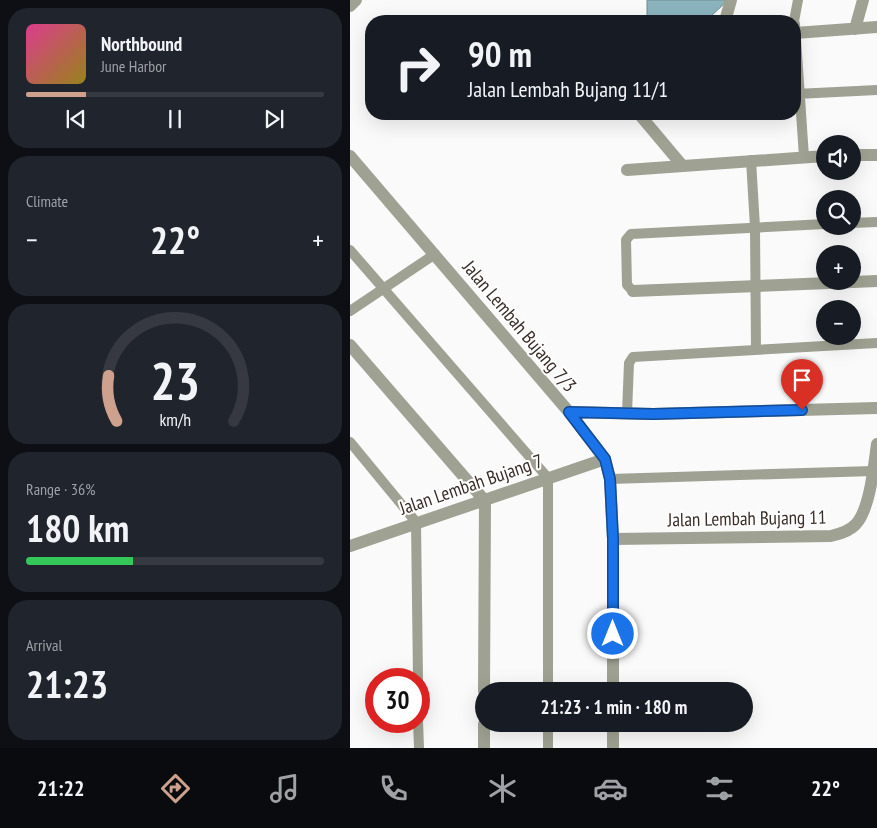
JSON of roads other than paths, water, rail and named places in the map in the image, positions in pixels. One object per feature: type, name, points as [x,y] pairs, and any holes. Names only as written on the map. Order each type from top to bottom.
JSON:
[{"type":"street","points":[[350,6],[356,0]]},
{"type":"street","points":[[727,15],[731,0]]},
{"type":"street","points":[[854,29],[863,0]]},
{"type":"street","points":[[801,28],[854,29],[877,27]]},
{"type":"street","points":[[644,120],[681,164]]},
{"type":"street","points":[[861,156],[877,155]]},
{"type":"street","name":"Jalan Lembah Bujang 7/3","points":[[350,156],[569,412],[605,459],[610,479],[613,539],[613,682]]},
{"type":"street","points":[[627,170],[681,164],[816,156]]},
{"type":"street","points":[[633,291],[877,281]]},
{"type":"street","points":[[350,345],[484,501],[484,682]]},
{"type":"street","points":[[569,412],[627,413],[877,408]]},
{"type":"street","name":"Jalan Lembah Bujang 11","points":[[613,539],[831,536],[855,525],[862,514],[873,471],[877,444]]},
{"type":"street","name":"Jalan Lembah Bujang 7","points":[[350,546],[605,459]]},
{"type":"street","points":[[484,732],[484,748]]},
{"type":"street","points":[[613,732],[613,748]]},
{"type":"lane","points":[[796,15],[798,0]]},
{"type":"lane","points":[[801,94],[877,90]]},
{"type":"lane","points":[[800,120],[804,157]]},
{"type":"lane","points":[[751,160],[755,227],[756,349]]},
{"type":"lane","points":[[861,223],[877,222]]},
{"type":"lane","points":[[633,291],[627,285],[626,240],[628,236],[636,234],[816,224]]},
{"type":"lane","points":[[350,250],[548,478],[548,682]]},
{"type":"lane","points":[[350,311],[435,254]]},
{"type":"lane","points":[[627,413],[629,362],[634,357],[877,343]]},
{"type":"lane","points":[[350,442],[416,522],[418,668]]},
{"type":"lane","points":[[610,479],[873,471]]},
{"type":"lane","points":[[548,732],[548,748]]},
{"type":"lane","points":[[418,733],[418,748]]},
{"type":"water","points":[[647,0],[726,0],[712,15],[647,15]]}]
